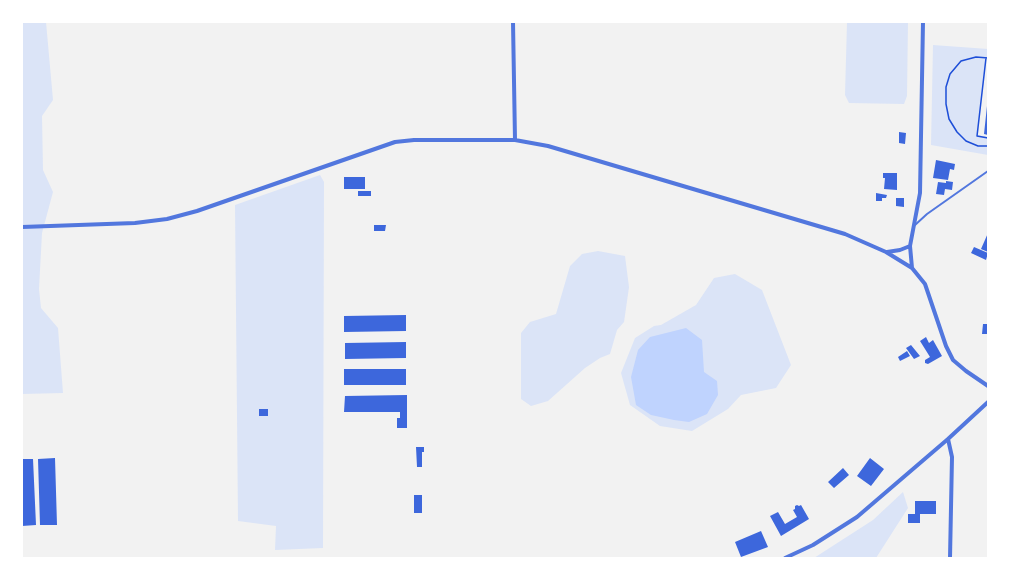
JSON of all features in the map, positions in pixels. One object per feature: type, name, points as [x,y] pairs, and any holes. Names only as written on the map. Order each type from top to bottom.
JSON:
[{"type":"street","points":[[513,22],[515,140]]},
{"type":"street","points":[[912,268],[910,246],[920,193],[923,22]]},
{"type":"street","points":[[22,227],[135,222],[167,219],[212,206],[395,142],[414,140],[515,140],[548,146],[845,234],[886,252],[912,268],[925,284],[946,346],[954,360],[966,371],[988,386]]},
{"type":"street","points":[[886,252],[910,246]]},
{"type":"street","points":[[785,558],[812,545],[857,516],[948,439],[988,402]]},
{"type":"street","points":[[948,439],[952,457],[950,558]]},
{"type":"lane","points":[[914,226],[927,214],[988,171]]},
{"type":"path","points":[[988,138],[977,136],[987,58],[976,57],[961,61],[950,74],[946,87],[946,104],[949,119],[957,132],[966,141],[978,146],[988,146]]},
{"type":"shaded area","points":[[22,22],[46,22],[53,100],[42,116],[43,170],[53,192],[42,233],[39,289],[41,308],[58,328],[63,393],[22,394]]},
{"type":"shaded area","points":[[847,22],[908,22],[907,96],[904,104],[849,103],[845,95]]},
{"type":"shaded area","points":[[933,45],[988,49],[978,135],[988,137],[988,155],[931,145]]},
{"type":"shaded area","points":[[320,175],[324,182],[323,548],[275,550],[276,526],[238,521],[235,205]]},
{"type":"shaded area","points":[[598,251],[625,256],[629,287],[624,322],[617,330],[610,354],[600,358],[585,368],[548,401],[531,406],[521,399],[521,333],[530,322],[556,314],[570,266],[582,254]]},
{"type":"shaded area","points":[[735,274],[762,290],[791,365],[776,388],[741,395],[728,409],[692,431],[660,426],[630,405],[621,373],[635,338],[654,326],[661,325],[696,305],[714,278]]},
{"type":"shaded area","points":[[903,492],[908,508],[876,558],[814,558],[873,520]]},
{"type":"water","points":[[686,328],[702,340],[704,372],[717,381],[718,395],[707,414],[689,422],[651,415],[636,405],[631,377],[638,350],[650,337]]},
{"type":"building","points":[[988,106],[988,135],[984,134]]},
{"type":"building","points":[[899,132],[906,133],[905,144],[899,143]]},
{"type":"building","points":[[936,160],[955,164],[954,170],[950,169],[948,180],[933,178]]},
{"type":"building","points":[[883,173],[897,173],[897,190],[884,189],[885,178],[883,178]]},
{"type":"building","points":[[344,177],[365,177],[365,189],[344,189]]},
{"type":"building","points":[[946,181],[953,182],[952,190],[945,189],[944,195],[936,194],[938,182],[946,183]]},
{"type":"building","points":[[358,191],[371,191],[371,196],[358,196]]},
{"type":"building","points":[[876,193],[887,195],[886,198],[882,198],[882,201],[876,201]]},
{"type":"building","points":[[896,198],[904,198],[904,207],[896,206]]},
{"type":"building","points":[[374,225],[386,225],[385,231],[374,231]]},
{"type":"building","points":[[988,233],[988,252],[981,249]]},
{"type":"building","points":[[974,247],[988,253],[986,260],[971,253]]},
{"type":"building","points":[[406,315],[406,331],[344,332],[344,316]]},
{"type":"building","points":[[983,324],[988,324],[988,334],[982,334]]},
{"type":"building","points":[[926,337],[929,343],[933,340],[942,356],[928,364],[925,363],[925,360],[930,357],[920,341]]},
{"type":"building","points":[[406,342],[406,358],[345,359],[345,343]]},
{"type":"building","points":[[911,345],[920,356],[914,359],[906,348]]},
{"type":"building","points":[[907,351],[910,356],[900,361],[898,357]]},
{"type":"building","points":[[344,369],[406,369],[406,385],[344,385]]},
{"type":"building","points":[[407,395],[407,428],[397,428],[397,418],[400,418],[400,412],[344,412],[345,396]]},
{"type":"building","points":[[259,409],[268,409],[268,416],[259,416]]},
{"type":"building","points":[[416,447],[424,447],[424,452],[422,452],[422,467],[417,467]]},
{"type":"building","points":[[55,458],[57,525],[40,525],[38,459]]},
{"type":"building","points":[[870,458],[884,469],[871,486],[857,476]]},
{"type":"building","points":[[22,459],[33,459],[36,525],[22,526]]},
{"type":"building","points":[[843,468],[849,475],[834,488],[828,482]]},
{"type":"building","points":[[414,495],[422,495],[422,513],[414,513]]},
{"type":"building","points":[[915,501],[936,501],[936,514],[915,514]]},
{"type":"building","points":[[797,505],[801,505],[809,519],[781,536],[770,516],[778,512],[785,524],[797,517],[793,510]]},
{"type":"building","points":[[908,514],[920,514],[920,523],[908,523]]},
{"type":"building","points":[[761,531],[768,547],[741,557],[735,542]]}]
